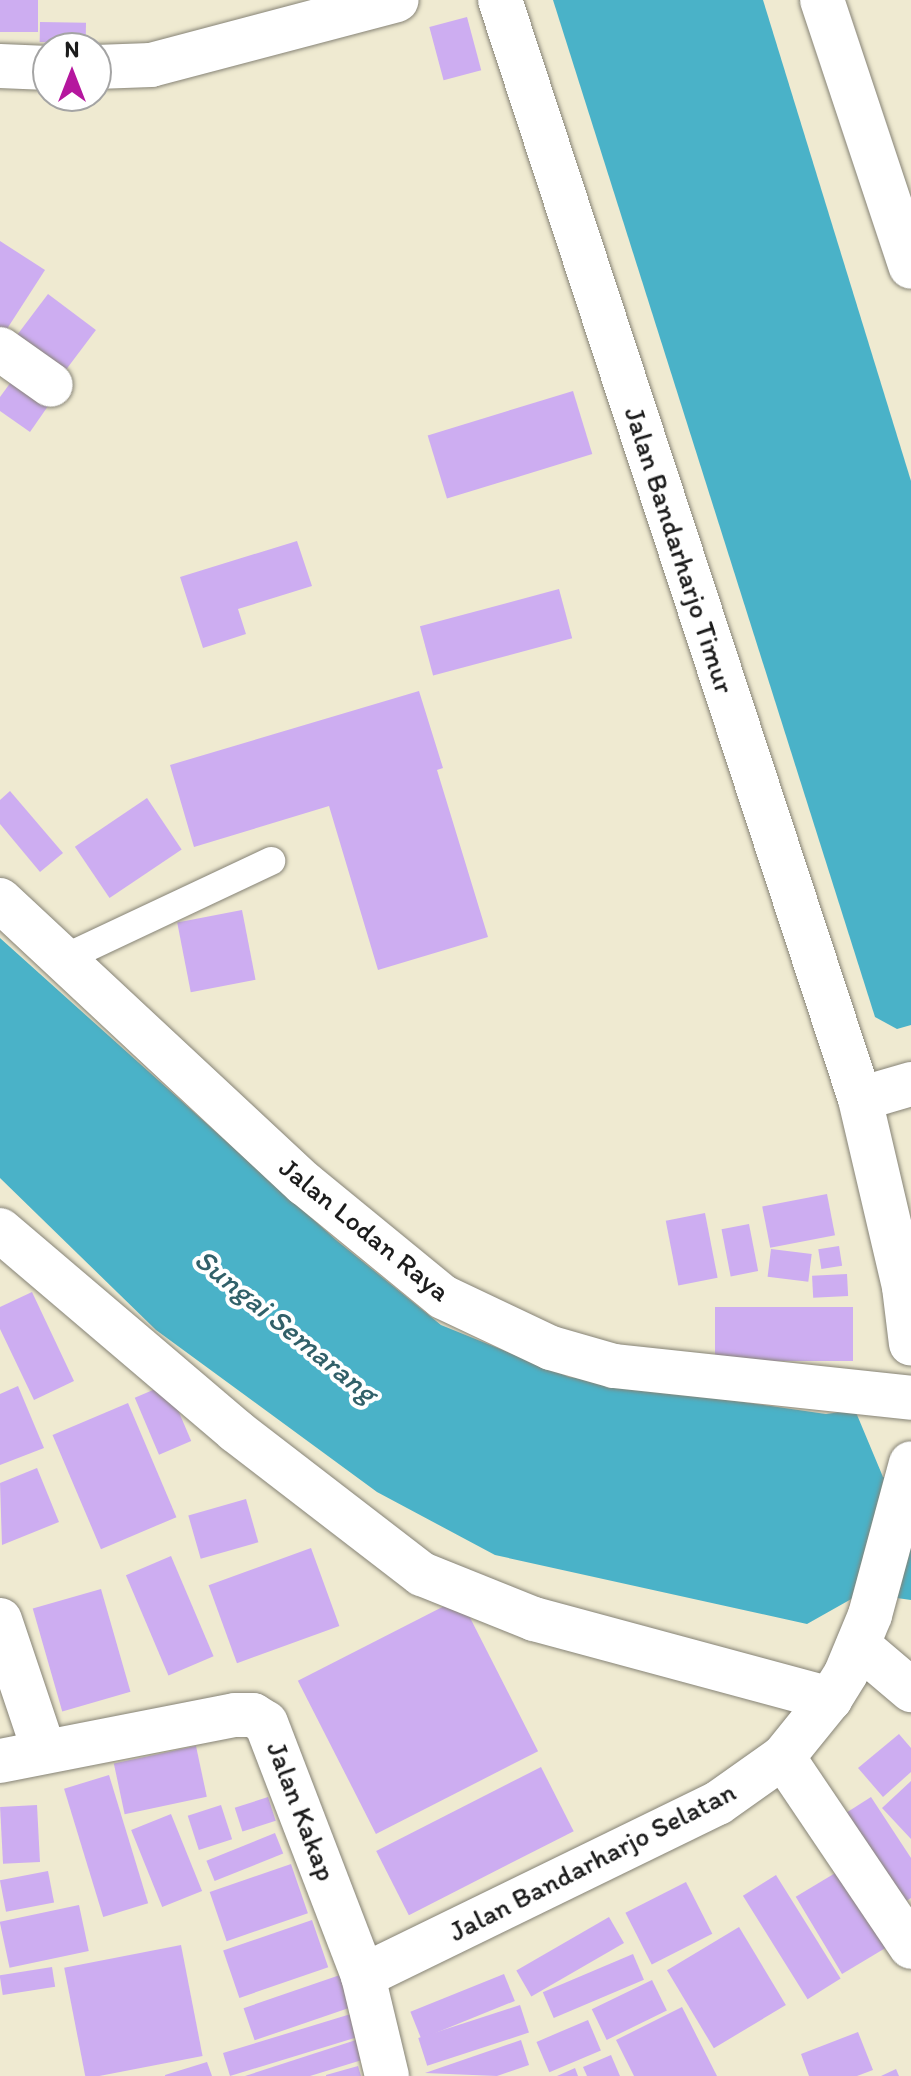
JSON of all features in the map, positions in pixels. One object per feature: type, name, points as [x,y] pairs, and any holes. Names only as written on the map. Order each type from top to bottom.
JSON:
[{"type":"street","points":[[112,66],[151,65],[397,0]]},
{"type":"street","name":"Jalan Bandarharjo Timur","points":[[500,0],[860,1099]]},
{"type":"street","points":[[822,0],[911,267]]},
{"type":"street","points":[[0,66],[32,67]]},
{"type":"street","points":[[0,349],[51,385]]},
{"type":"street","name":"Jalan Lodan Raya","points":[[0,900],[305,1184],[443,1297],[551,1348],[614,1366],[911,1398]]},
{"type":"street","points":[[911,1084],[860,1099],[904,1287],[911,1344]]},
{"type":"street","points":[[0,1230],[236,1431],[422,1574],[534,1619],[830,1699]]},
{"type":"street","name":"Jalan Bandarharjo Selatan","points":[[363,1976],[718,1803],[783,1757],[830,1699],[864,1630],[911,1465]]},
{"type":"street","points":[[0,1620],[44,1751]]},
{"type":"street","points":[[864,1630],[911,1690]]},
{"type":"street","name":"Jalan Kakap","points":[[0,1761],[235,1715],[260,1719],[271,1730],[363,1976],[387,2076]]},
{"type":"street","points":[[783,1757],[911,1947]]},
{"type":"lane","points":[[65,958],[271,861]]},
{"type":"water","points":[[553,0],[763,0],[911,481],[911,1025],[897,1029],[875,1017]]},
{"type":"water","name":"Sungai Semarang","points":[[0,938],[336,1240],[441,1325],[569,1377],[826,1414],[855,1410],[883,1477],[911,1480],[911,1600],[862,1593],[807,1624],[495,1555],[377,1492],[156,1330],[0,1178]]},
{"type":"building","points":[[0,0],[38,0],[38,32],[0,32]]},
{"type":"building","points":[[467,17],[481,70],[444,80],[429,27]]},
{"type":"building","points":[[40,22],[86,23],[86,32],[40,32]]},
{"type":"building","points":[[0,241],[45,270],[5,332],[0,329]]},
{"type":"building","points":[[48,294],[96,330],[56,383],[8,347]]},
{"type":"building","points":[[19,371],[55,396],[30,432],[0,411],[0,397]]},
{"type":"building","points":[[573,391],[592,454],[447,499],[428,435]]},
{"type":"building","points":[[297,541],[312,586],[238,609],[246,634],[203,648],[180,577]]},
{"type":"building","points":[[559,589],[572,638],[433,676],[420,626]]},
{"type":"building","points":[[419,691],[443,768],[437,770],[488,937],[378,970],[329,806],[194,847],[170,765]]},
{"type":"building","points":[[10,791],[63,853],[40,872],[0,824],[0,800]]},
{"type":"building","points":[[147,798],[182,849],[110,898],[75,847]]},
{"type":"building","points":[[242,910],[256,980],[191,992],[177,923]]},
{"type":"building","points":[[827,1194],[835,1235],[770,1248],[762,1207]]},
{"type":"building","points":[[705,1213],[718,1278],[678,1285],[666,1221]]},
{"type":"building","points":[[749,1224],[758,1271],[731,1276],[722,1229]]},
{"type":"building","points":[[839,1246],[842,1266],[821,1269],[818,1249]]},
{"type":"building","points":[[771,1249],[812,1254],[808,1282],[768,1277]]},
{"type":"building","points":[[847,1274],[848,1296],[813,1298],[812,1276]]},
{"type":"building","points":[[32,1292],[74,1381],[34,1400],[0,1329],[0,1307]]},
{"type":"building","points":[[715,1307],[853,1307],[853,1361],[715,1361]]},
{"type":"building","points":[[167,1384],[191,1441],[159,1455],[135,1398]]},
{"type":"building","points":[[18,1386],[44,1448],[0,1465],[0,1394]]},
{"type":"building","points":[[128,1403],[176,1517],[101,1549],[53,1435]]},
{"type":"building","points":[[37,1468],[59,1522],[2,1545],[0,1483]]},
{"type":"building","points":[[246,1499],[258,1542],[201,1559],[188,1516]]},
{"type":"building","points":[[311,1548],[339,1626],[237,1663],[209,1585]]},
{"type":"building","points":[[171,1556],[214,1656],[168,1675],[126,1575]]},
{"type":"building","points":[[101,1589],[130,1692],[62,1711],[33,1609]]},
{"type":"building","points":[[460,1598],[538,1751],[376,1834],[298,1681]]},
{"type":"building","points":[[899,1734],[911,1748],[911,1772],[883,1797],[858,1768]]},
{"type":"building","points":[[196,1746],[207,1797],[125,1814],[114,1763]]},
{"type":"building","points":[[541,1767],[574,1831],[409,1915],[376,1851]]},
{"type":"building","points":[[109,1775],[148,1903],[103,1917],[64,1789]]},
{"type":"building","points":[[911,1781],[911,1839],[882,1808]]},
{"type":"building","points":[[268,1797],[276,1821],[242,1832],[235,1808]]},
{"type":"building","points":[[871,1797],[911,1858],[911,1898],[895,1908],[838,1818]]},
{"type":"building","points":[[37,1805],[40,1862],[3,1864],[0,1807]]},
{"type":"building","points":[[221,1805],[232,1839],[199,1850],[188,1816]]},
{"type":"building","points":[[171,1814],[202,1891],[162,1907],[131,1830]]},
{"type":"building","points":[[275,1833],[283,1853],[215,1881],[206,1861]]},
{"type":"building","points":[[291,1864],[308,1913],[227,1941],[210,1892]]},
{"type":"building","points":[[842,1869],[888,1946],[842,1974],[796,1897]]},
{"type":"building","points":[[48,1871],[54,1902],[6,1912],[0,1880]]},
{"type":"building","points":[[776,1875],[841,1978],[808,1999],[743,1896]]},
{"type":"building","points":[[686,1882],[712,1934],[652,1965],[625,1913]]},
{"type":"building","points":[[79,1905],[89,1951],[10,1968],[0,1922]]},
{"type":"building","points":[[609,1917],[624,1943],[531,1996],[516,1970]]},
{"type":"building","points":[[312,1920],[328,1967],[239,1998],[223,1951]]},
{"type":"building","points":[[739,1927],[786,2005],[714,2048],[667,1970]]},
{"type":"building","points":[[181,1945],[203,2056],[85,2076],[64,1968]]},
{"type":"building","points":[[633,1954],[644,1980],[554,2018],[543,1992]]},
{"type":"building","points":[[52,1967],[55,1987],[3,1995],[0,1975]]},
{"type":"building","points":[[504,1974],[515,2001],[421,2039],[410,2012]]},
{"type":"building","points":[[340,1975],[351,2007],[255,2040],[244,2008]]},
{"type":"building","points":[[652,1980],[667,2011],[607,2040],[592,2009]]},
{"type":"building","points":[[520,2005],[529,2033],[427,2066],[418,2038]]},
{"type":"building","points":[[682,2007],[717,2076],[634,2076],[616,2040]]},
{"type":"building","points":[[354,2013],[361,2036],[230,2076],[223,2053]]},
{"type":"building","points":[[588,2020],[601,2050],[549,2072],[536,2042]]},
{"type":"building","points":[[858,2032],[873,2070],[857,2076],[809,2076],[801,2054]]},
{"type":"building","points":[[356,2040],[362,2060],[310,2076],[245,2076]]},
{"type":"building","points":[[521,2040],[529,2065],[497,2076],[425,2073]]},
{"type":"building","points":[[611,2055],[620,2076],[587,2076],[583,2067]]},
{"type":"building","points":[[207,2062],[212,2076],[165,2076],[165,2075]]},
{"type":"building","points":[[358,2066],[361,2076],[326,2076],[326,2075]]},
{"type":"building","points":[[575,2068],[578,2076],[557,2076]]},
{"type":"building","points":[[896,2069],[899,2076],[881,2076]]}]
